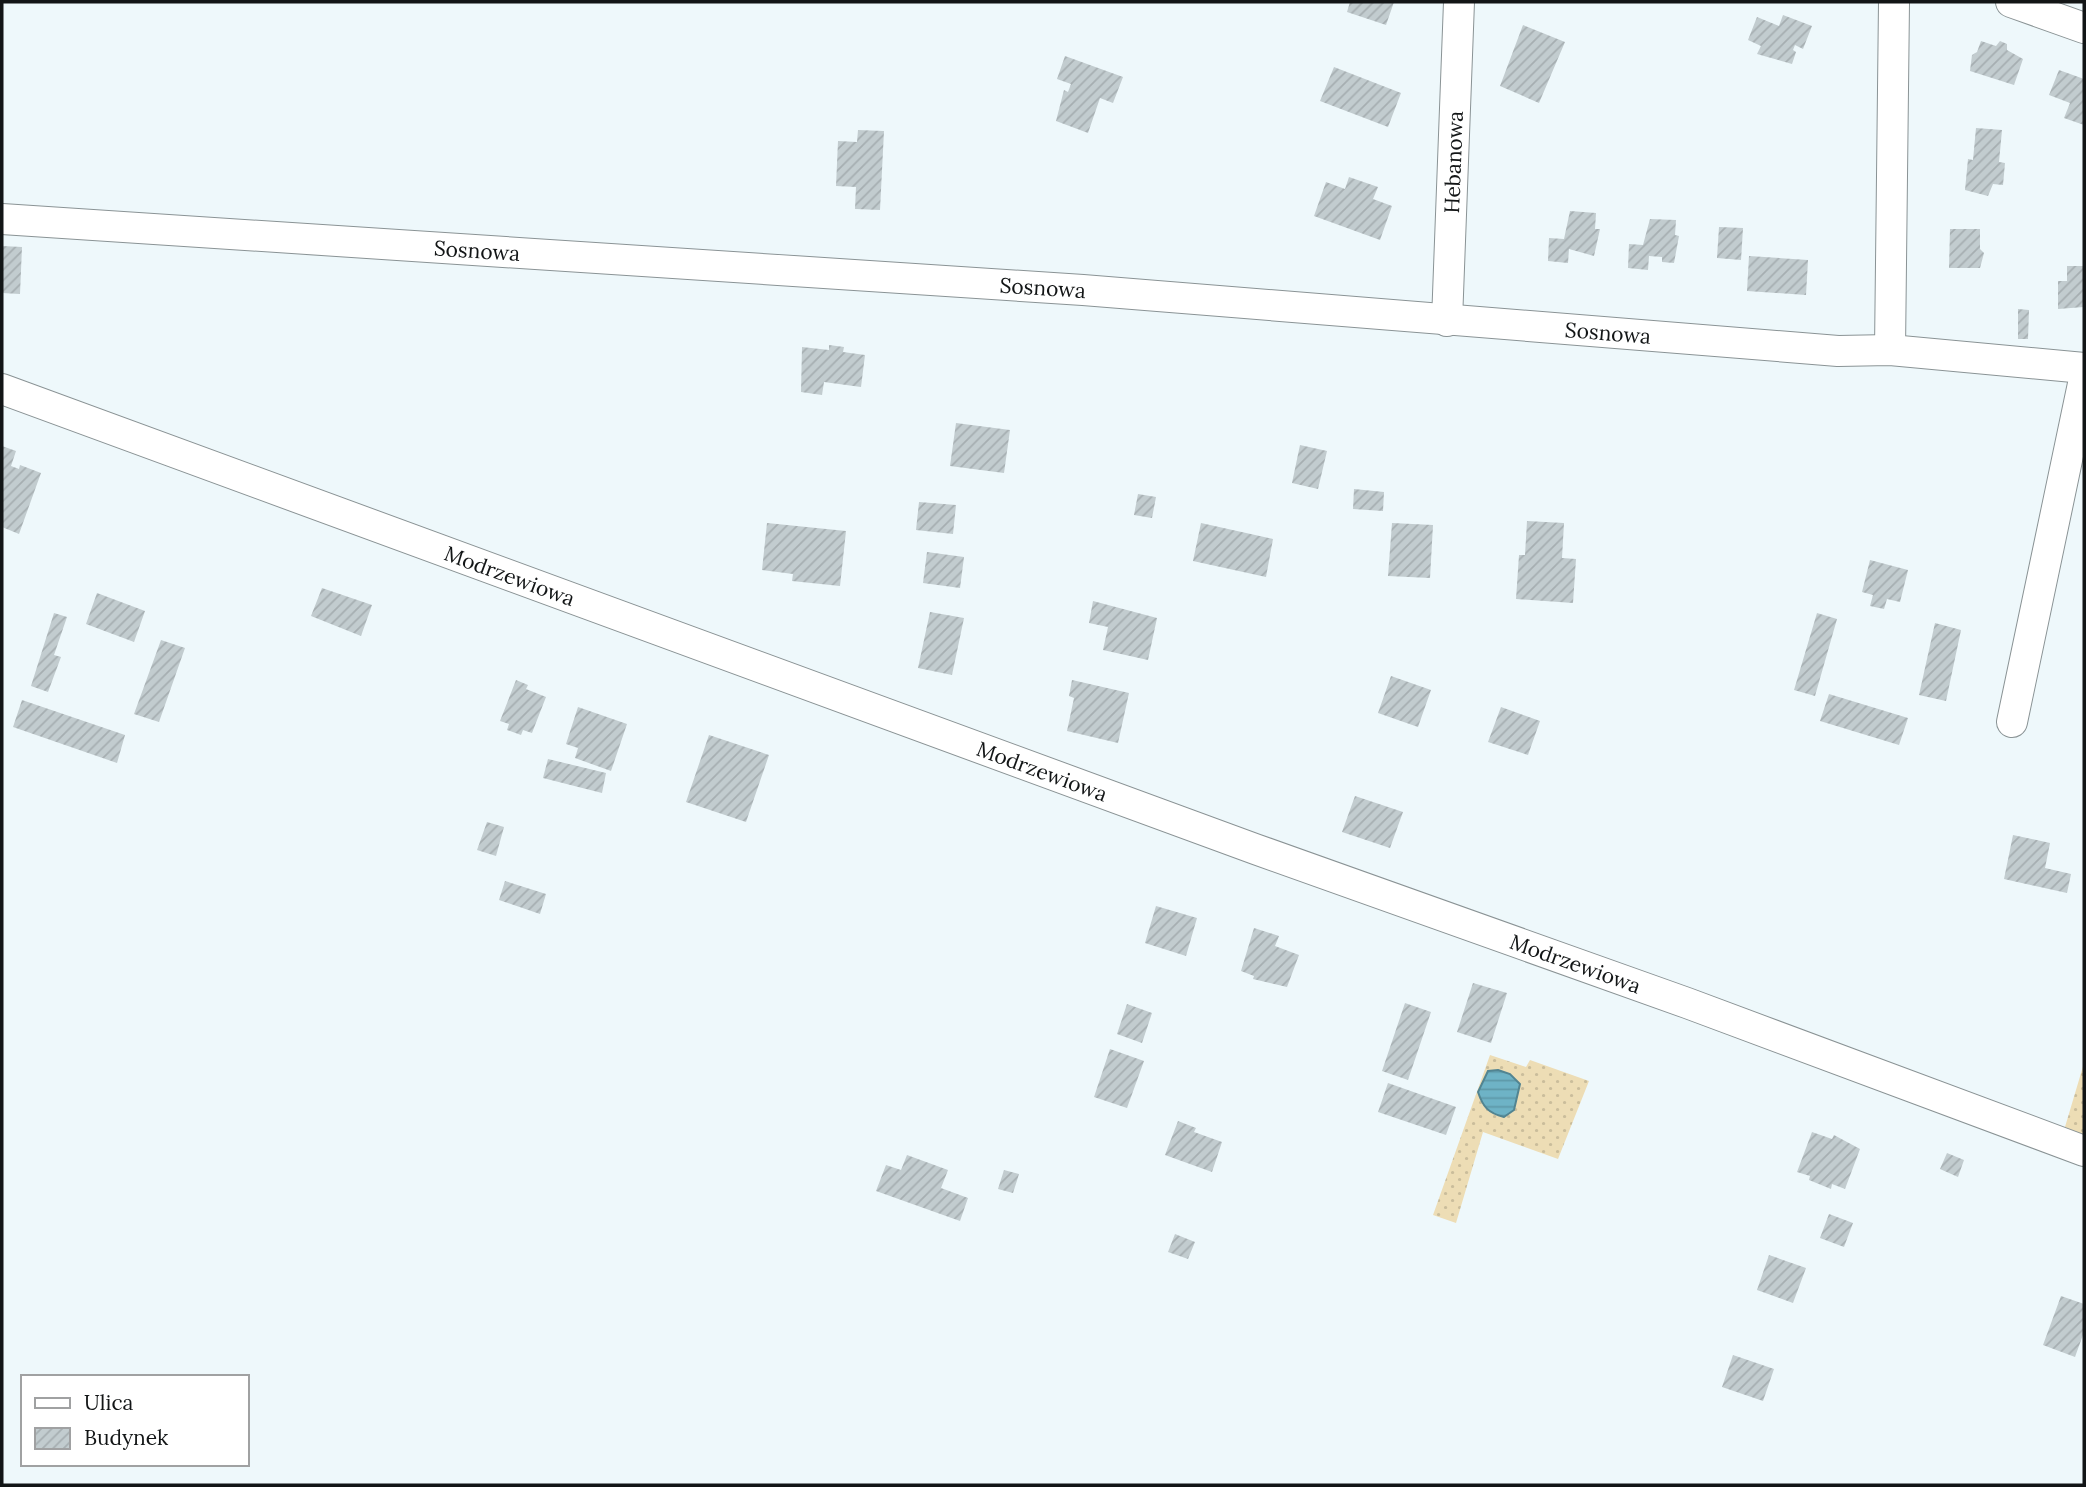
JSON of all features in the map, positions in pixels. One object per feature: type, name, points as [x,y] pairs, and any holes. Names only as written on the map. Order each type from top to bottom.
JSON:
[{"type":"street","name":"Hebanowa","points":[[1447,321],[1459,2]]},
{"type":"street","points":[[1890,350],[1894,2]]},
{"type":"street","points":[[2011,2],[2084,28]]},
{"type":"street","name":"Sosnowa","points":[[2,219],[686,262],[1838,351],[1890,350],[2084,368]]},
{"type":"street","points":[[2012,722],[2084,379]]},
{"type":"street","name":"Modrzewiowa","points":[[2,389],[1255,849],[1699,1007],[2084,1151]]},
{"type":"shaded area","points":[[1490,1055],[1526,1067],[1530,1060],[1589,1081],[1558,1159],[1483,1132],[1456,1223],[1433,1215]]},
{"type":"shaded area","points":[[2084,1063],[2084,1136],[2065,1127]]},
{"type":"water","points":[[1498,1070],[1510,1074],[1520,1084],[1514,1110],[1504,1117],[1487,1109],[1478,1092],[1488,1071]]},
{"type":"building","points":[[1350,2],[1394,2],[1386,25],[1347,12]]},
{"type":"building","points":[[1783,15],[1812,26],[1803,49],[1795,45],[1792,64],[1757,54],[1761,46],[1748,40],[1757,17],[1779,26]]},
{"type":"building","points":[[1523,25],[1565,42],[1539,103],[1500,86]]},
{"type":"building","points":[[1981,41],[1996,46],[2000,41],[2007,44],[2007,50],[2023,59],[2014,85],[1970,71],[1972,55],[1977,52]]},
{"type":"building","points":[[1065,56],[1123,77],[1113,103],[1100,98],[1088,133],[1056,121],[1064,90],[1068,92],[1071,84],[1057,79]]},
{"type":"building","points":[[1334,67],[1401,93],[1388,127],[1320,101]]},
{"type":"building","points":[[2059,70],[2084,79],[2084,125],[2064,118],[2070,103],[2049,95]]},
{"type":"building","points":[[1976,128],[2002,130],[1999,162],[2005,163],[2003,185],[1993,184],[1988,196],[1965,190],[1968,159],[1973,160]]},
{"type":"building","points":[[858,130],[884,131],[880,210],[855,209],[856,187],[836,186],[838,141],[857,142]]},
{"type":"building","points":[[1349,177],[1378,187],[1373,199],[1392,206],[1380,240],[1314,216],[1326,182],[1345,189]]},
{"type":"building","points":[[1570,211],[1596,213],[1595,229],[1600,229],[1594,256],[1569,249],[1568,263],[1548,261],[1549,238],[1564,239]]},
{"type":"building","points":[[1650,219],[1676,220],[1675,235],[1679,236],[1674,263],[1662,262],[1662,257],[1649,256],[1648,270],[1628,268],[1629,244],[1643,245]]},
{"type":"building","points":[[1719,227],[1743,228],[1741,260],[1717,258]]},
{"type":"building","points":[[1950,229],[1980,229],[1980,249],[1984,253],[1980,268],[1949,268]]},
{"type":"building","points":[[2,246],[22,247],[20,294],[2,293]]},
{"type":"building","points":[[1749,256],[1808,260],[1806,295],[1747,291]]},
{"type":"building","points":[[2067,266],[2084,266],[2084,307],[2058,309],[2058,281],[2067,281]]},
{"type":"building","points":[[2018,309],[2029,310],[2028,339],[2018,339]]},
{"type":"building","points":[[829,345],[844,347],[843,352],[865,355],[861,387],[824,382],[822,395],[801,392],[802,347],[829,350]]},
{"type":"building","points":[[956,423],[1010,430],[1004,473],[950,466]]},
{"type":"building","points":[[1300,445],[1327,451],[1318,489],[1292,483]]},
{"type":"building","points":[[2,446],[16,451],[11,466],[19,469],[20,465],[41,473],[19,534],[2,527]]},
{"type":"building","points":[[1354,489],[1384,492],[1383,511],[1353,509]]},
{"type":"building","points":[[1138,494],[1156,497],[1152,518],[1134,515]]},
{"type":"building","points":[[919,502],[956,505],[953,534],[916,530]]},
{"type":"building","points":[[1527,521],[1564,523],[1562,558],[1576,559],[1573,603],[1516,599],[1519,555],[1525,555]]},
{"type":"building","points":[[767,523],[846,531],[840,586],[792,581],[793,574],[762,570]]},
{"type":"building","points":[[1201,523],[1273,539],[1266,577],[1193,561]]},
{"type":"building","points":[[1392,523],[1433,525],[1430,578],[1388,576]]},
{"type":"building","points":[[927,552],[964,557],[960,588],[923,583]]},
{"type":"building","points":[[1870,560],[1908,570],[1900,602],[1887,599],[1884,609],[1870,606],[1873,595],[1862,592]]},
{"type":"building","points":[[322,588],[372,605],[361,636],[311,616]]},
{"type":"building","points":[[97,593],[145,611],[134,642],[86,624]]},
{"type":"building","points":[[1093,601],[1157,618],[1148,660],[1103,650],[1108,627],[1089,623]]},
{"type":"building","points":[[930,612],[964,618],[952,675],[918,668]]},
{"type":"building","points":[[54,613],[67,617],[54,655],[61,657],[48,692],[31,686]]},
{"type":"building","points":[[1817,613],[1837,619],[1815,696],[1794,690]]},
{"type":"building","points":[[1935,623],[1961,630],[1946,701],[1919,695]]},
{"type":"building","points":[[161,640],[185,648],[159,722],[134,714]]},
{"type":"building","points":[[1391,676],[1431,690],[1418,727],[1378,713]]},
{"type":"building","points":[[516,680],[528,685],[526,689],[546,697],[532,733],[523,730],[521,735],[507,730],[509,724],[500,721]]},
{"type":"building","points":[[1072,680],[1129,693],[1118,743],[1067,731],[1074,698],[1069,696]]},
{"type":"building","points":[[1829,694],[1908,718],[1899,745],[1820,721]]},
{"type":"building","points":[[22,700],[125,735],[117,763],[13,727]]},
{"type":"building","points":[[578,707],[627,724],[611,771],[575,758],[578,748],[566,744]]},
{"type":"building","points":[[1501,707],[1540,721],[1528,755],[1488,742]]},
{"type":"building","points":[[709,735],[769,755],[746,822],[686,802]]},
{"type":"building","points":[[548,759],[606,773],[602,793],[543,778]]},
{"type":"building","points":[[1355,796],[1403,812],[1390,848],[1342,832]]},
{"type":"building","points":[[487,822],[504,827],[496,856],[477,850]]},
{"type":"building","points":[[2013,835],[2050,843],[2045,868],[2071,874],[2067,893],[2004,879]]},
{"type":"building","points":[[505,881],[546,894],[540,914],[499,900]]},
{"type":"building","points":[[1156,906],[1197,918],[1186,956],[1145,943]]},
{"type":"building","points":[[1254,928],[1279,936],[1275,946],[1299,955],[1287,987],[1253,979],[1254,976],[1241,971]]},
{"type":"building","points":[[1473,983],[1507,993],[1491,1043],[1457,1032]]},
{"type":"building","points":[[1405,1003],[1431,1012],[1408,1080],[1382,1071]]},
{"type":"building","points":[[1127,1004],[1152,1013],[1142,1043],[1117,1034]]},
{"type":"building","points":[[1110,1049],[1144,1061],[1127,1108],[1094,1097]]},
{"type":"building","points":[[1388,1083],[1456,1107],[1446,1135],[1378,1112]]},
{"type":"building","points":[[1178,1121],[1196,1128],[1194,1132],[1222,1142],[1212,1172],[1165,1155]]},
{"type":"building","points":[[1812,1132],[1832,1139],[1834,1135],[1860,1149],[1845,1189],[1832,1184],[1831,1189],[1809,1180],[1810,1176],[1797,1172]]},
{"type":"building","points":[[1947,1153],[1964,1160],[1958,1177],[1940,1169]]},
{"type":"building","points":[[907,1155],[948,1170],[941,1188],[968,1198],[960,1221],[876,1191],[886,1165],[901,1170]]},
{"type":"building","points":[[1004,1170],[1019,1174],[1013,1193],[998,1189]]},
{"type":"building","points":[[1829,1214],[1853,1223],[1844,1247],[1820,1238]]},
{"type":"building","points":[[1175,1234],[1195,1242],[1188,1259],[1168,1252]]},
{"type":"building","points":[[1769,1255],[1806,1268],[1793,1303],[1757,1290]]},
{"type":"building","points":[[2061,1296],[2084,1304],[2084,1332],[2075,1357],[2043,1345]]},
{"type":"building","points":[[1733,1355],[1774,1369],[1763,1401],[1722,1387]]}]
